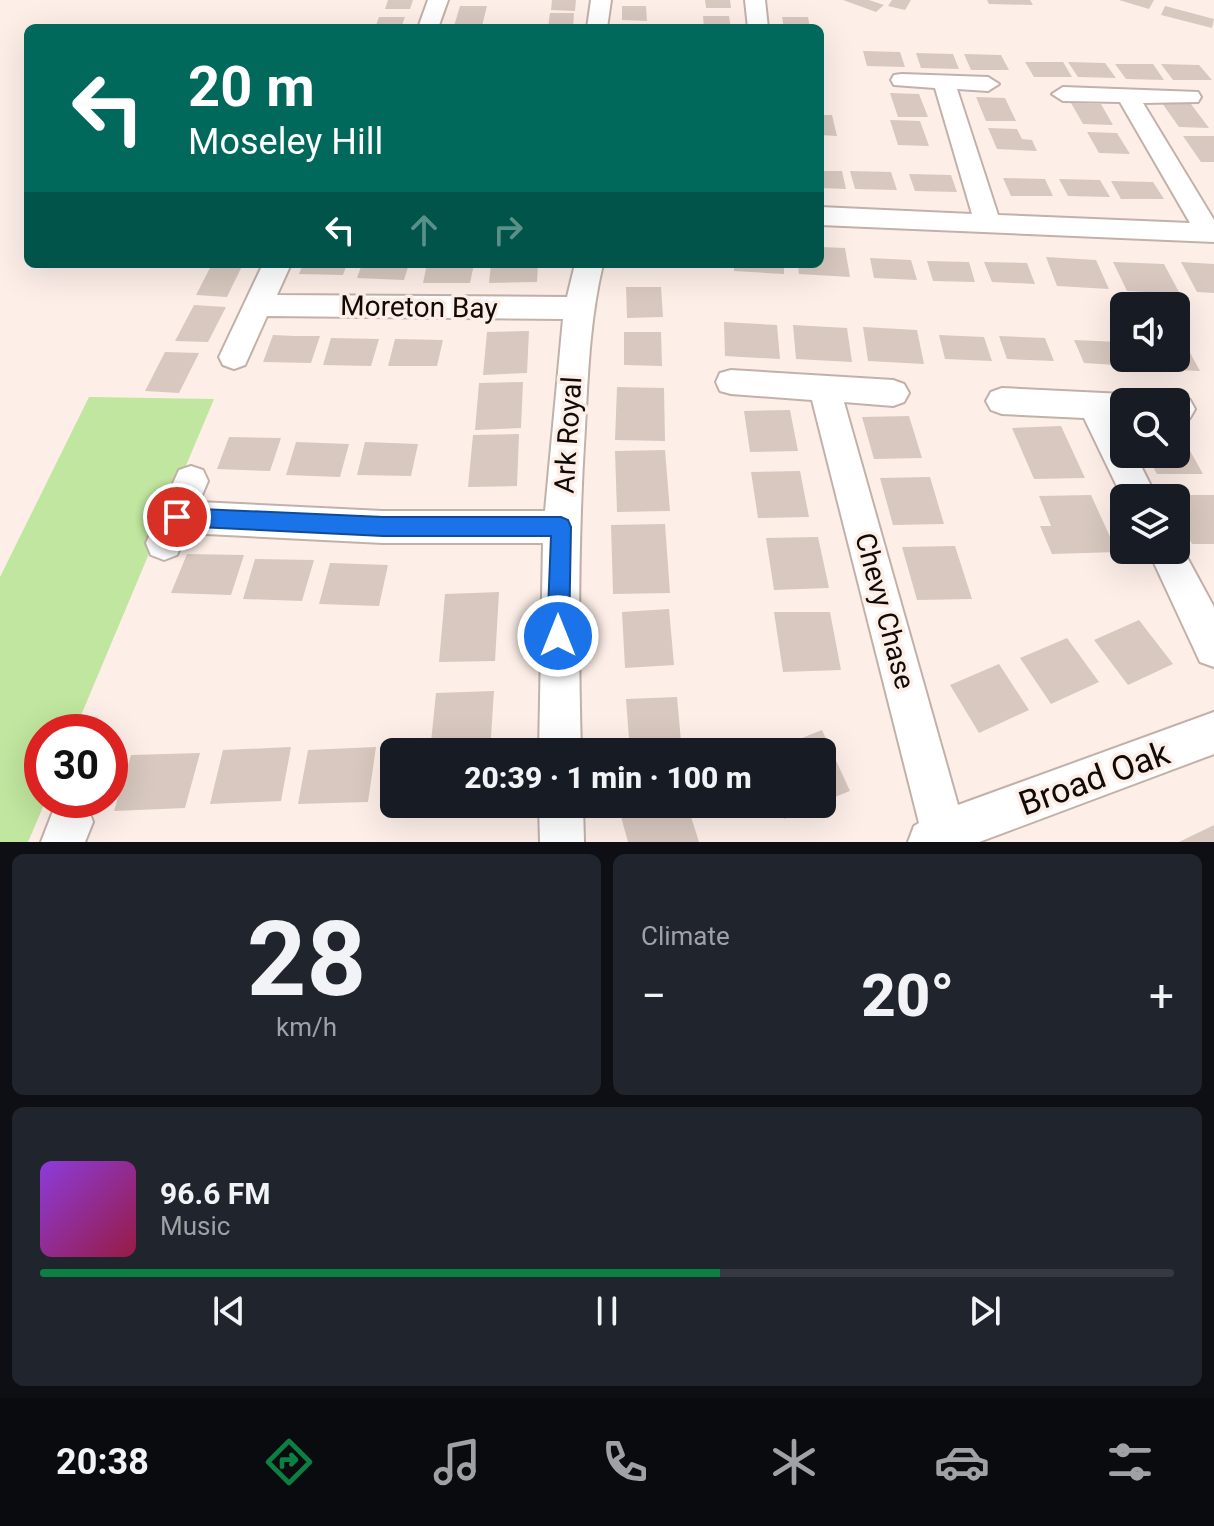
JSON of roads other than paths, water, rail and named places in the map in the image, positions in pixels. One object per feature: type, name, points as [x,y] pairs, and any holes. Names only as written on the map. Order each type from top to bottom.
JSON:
[{"type":"street","points":[[429,24],[438,0]]},
{"type":"street","points":[[598,24],[601,0]]},
{"type":"street","points":[[758,24],[755,4],[778,8]]},
{"type":"street","points":[[902,80],[988,84]]},
{"type":"street","points":[[944,82],[988,223]]},
{"type":"street","points":[[1063,94],[1190,97]]},
{"type":"street","points":[[1128,96],[1212,233]]},
{"type":"street","points":[[824,216],[1212,233]]},
{"type":"street","points":[[234,357],[275,268]]},
{"type":"street","name":"Ark Royal","points":[[560,738],[558,607],[561,527],[578,308],[588,268]]},
{"type":"street","name":"Moreton Bay","points":[[260,305],[578,308]]},
{"type":"street","points":[[731,382],[893,393]]},
{"type":"street","name":"Chevy Chase","points":[[825,389],[937,838]]},
{"type":"street","points":[[1002,401],[1109,407],[1135,484]]},
{"type":"street","points":[[191,481],[171,530],[561,527]]},
{"type":"street","points":[[1173,564],[1214,648]]},
{"type":"street","name":"Broad Oak","points":[[937,838],[1214,733]]},
{"type":"street","points":[[561,818],[562,842]]}]
